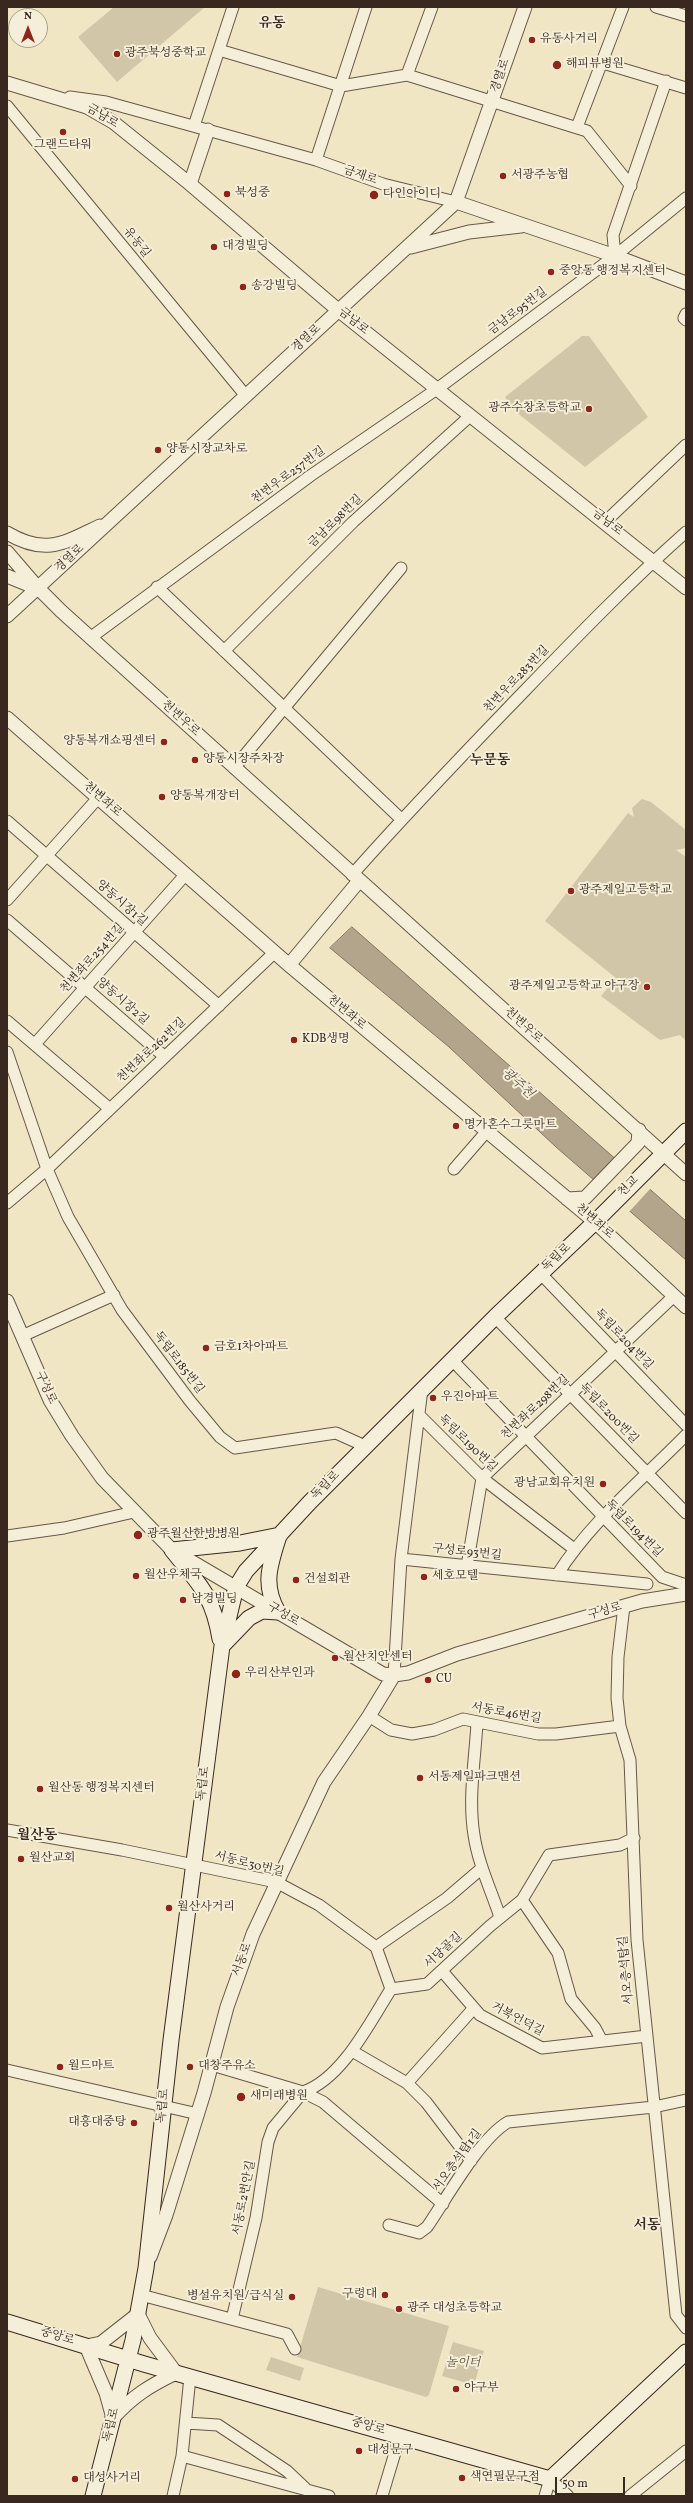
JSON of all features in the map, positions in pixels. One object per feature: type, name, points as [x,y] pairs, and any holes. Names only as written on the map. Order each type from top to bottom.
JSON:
[{"type":"main road","points":[[660,1156],[686,1131]]},
{"type":"main road","name":"천교","points":[[598,1219],[660,1156]]},
{"type":"main road","name":"독립로","points":[[93,2496],[128,2360],[146,2268],[164,2106],[222,1646],[236,1587],[246,1571],[365,1446],[495,1317],[598,1219]]},
{"type":"main road","points":[[172,1550],[240,1543],[280,1535]]},
{"type":"main road","points":[[278,1612],[270,1597],[268,1568],[280,1535]]},
{"type":"main road","points":[[172,1550],[210,1599],[217,1618],[222,1646]]},
{"type":"main road","points":[[222,1646],[249,1618],[262,1611],[278,1612]]},
{"type":"main road","name":"중앙로","points":[[7,2322],[128,2360],[550,2479]]},
{"type":"main road","points":[[550,2479],[686,2352]]},
{"type":"street","points":[[194,126],[233,7]]},
{"type":"street","points":[[316,160],[366,7]]},
{"type":"street","points":[[407,76],[432,7]]},
{"type":"street","name":"경열로","points":[[7,616],[456,202],[525,7]]},
{"type":"street","points":[[577,127],[603,63],[623,7]]},
{"type":"street","points":[[656,7],[686,16]]},
{"type":"street","points":[[219,50],[341,86],[407,76],[492,100],[577,127],[587,131],[631,186]]},
{"type":"street","points":[[603,63],[686,88]]},
{"type":"street","points":[[615,256],[613,235],[666,81]]},
{"type":"street","name":"금남로","points":[[7,83],[52,95],[87,107],[113,122],[190,184],[338,310],[686,588]]},
{"type":"street","name":"금재로","points":[[52,95],[106,102],[316,160],[383,184],[456,202],[615,256],[686,283]]},
{"type":"street","name":"유동길","points":[[7,106],[246,396]]},
{"type":"street","points":[[190,184],[208,130]]},
{"type":"street","name":"금남로95번길","points":[[437,389],[615,256],[686,198]]},
{"type":"street","points":[[407,248],[469,232],[526,226]]},
{"type":"street","points":[[686,314],[684,318],[686,320]]},
{"type":"street","name":"천변우로257번길","points":[[90,638],[157,587],[310,476],[437,389]]},
{"type":"street","name":"금남로98번길","points":[[224,651],[353,522],[470,416]]},
{"type":"street","points":[[605,522],[686,445]]},
{"type":"street","points":[[7,533],[40,545],[60,545],[112,520]]},
{"type":"street","name":"천변우로283번길","points":[[355,878],[401,819],[540,674],[654,561],[686,532]]},
{"type":"street","name":"천변우로","points":[[7,552],[38,588],[90,638],[660,1156],[686,1174]]},
{"type":"street","points":[[234,768],[401,568]]},
{"type":"street","points":[[7,576],[38,588]]},
{"type":"street","points":[[157,587],[401,819]]},
{"type":"street","name":"천변좌로","points":[[7,718],[289,964],[567,1198],[598,1219],[686,1307]]},
{"type":"street","points":[[7,900],[98,798]]},
{"type":"street","name":"양동시장1길","points":[[7,821],[219,1006]]},
{"type":"street","name":"천변좌로254번길","points":[[35,1044],[186,874]]},
{"type":"street","points":[[289,964],[355,878]]},
{"type":"street","name":"양동시장2길","points":[[7,920],[165,1057]]},
{"type":"street","name":"천변좌로262번길","points":[[7,1203],[47,1169],[275,952]]},
{"type":"street","points":[[7,1021],[110,1109]]},
{"type":"street","name":"독립로185번길","points":[[7,1052],[47,1169],[68,1217],[122,1310],[190,1401],[231,1447],[336,1433],[365,1446]]},
{"type":"street","points":[[454,1169],[487,1131]]},
{"type":"street","points":[[567,1198],[585,1198],[639,1136]]},
{"type":"street","name":"독립로204번길","points":[[541,1274],[616,1350],[686,1425]]},
{"type":"street","points":[[22,1336],[114,1295]]},
{"type":"street","name":"천변좌로298번길","points":[[482,1478],[525,1435],[674,1296]]},
{"type":"street","name":"구성로","points":[[7,1301],[10,1318],[22,1336],[50,1400],[72,1436],[102,1478],[134,1512],[172,1550],[371,1668],[394,1675],[408,1673],[457,1654],[624,1606],[686,1594]]},
{"type":"street","name":"독립로200번길","points":[[495,1317],[686,1512]]},
{"type":"street","name":"독립로194번길","points":[[452,1360],[662,1577],[686,1585]]},
{"type":"street","points":[[394,1675],[400,1559],[420,1416],[422,1389]]},
{"type":"street","name":"독립로190번길","points":[[420,1416],[482,1478],[574,1549]]},
{"type":"street","points":[[557,1575],[574,1549],[603,1517],[686,1435]]},
{"type":"street","points":[[467,1566],[482,1478]]},
{"type":"street","points":[[7,1536],[64,1528],[134,1512]]},
{"type":"street","name":"구성로93번길","points":[[400,1559],[647,1584]]},
{"type":"street","points":[[650,1600],[646,1593],[647,1584],[655,1569]]},
{"type":"street","name":"서오층석탑길","points":[[624,1606],[617,1676],[620,1726],[630,1760],[634,1838],[635,1910],[676,2315],[686,2328]]},
{"type":"street","name":"서동로","points":[[146,2268],[166,2215],[198,2114],[235,1982],[276,1882],[324,1782],[369,1716],[394,1675]]},
{"type":"street","name":"서동로46번길","points":[[369,1716],[391,1730],[412,1734],[434,1730],[460,1720],[538,1734],[556,1734],[620,1726]]},
{"type":"street","points":[[477,1722],[472,1810],[473,1834],[482,1868],[500,1917]]},
{"type":"street","name":"서동로30번길","points":[[7,1830],[276,1882],[319,1905],[376,1947]]},
{"type":"street","name":"서당골길","points":[[391,1989],[427,1984],[500,1917],[522,1900],[549,1855],[620,1846],[634,1838]]},
{"type":"street","points":[[303,2092],[316,2087],[352,2050],[391,1989],[376,1947],[446,1898],[482,1868]]},
{"type":"street","points":[[522,1900],[558,1953],[571,1999],[595,2028],[602,2041]]},
{"type":"street","name":"거북언덕길","points":[[442,1971],[473,2009],[542,2048],[647,2036]]},
{"type":"street","points":[[407,2083],[473,2009]]},
{"type":"street","points":[[352,2050],[407,2083],[426,2102],[471,2162]]},
{"type":"street","points":[[212,2065],[303,2092],[331,2108],[444,2204]]},
{"type":"street","points":[[7,2070],[198,2114]]},
{"type":"street","name":"서동로2번안길","points":[[232,2319],[257,2212],[268,2142],[273,2128],[303,2092]]},
{"type":"street","name":"서오층석탑1길","points":[[389,2225],[420,2233],[427,2227],[471,2162],[499,2127],[508,2122],[654,2106],[686,2100]]},
{"type":"street","points":[[141,2295],[287,2334],[296,2349]]},
{"type":"street","points":[[113,2418],[106,2392],[86,2346],[101,2343],[138,2314],[150,2338],[183,2375],[186,2423],[182,2456],[173,2496]]},
{"type":"street","points":[[113,2418],[130,2399],[151,2385],[183,2375]]},
{"type":"street","points":[[186,2423],[218,2425],[287,2471],[307,2490]]},
{"type":"street","points":[[382,2496],[400,2436]]},
{"type":"street","points":[[630,2496],[686,2451]]},
{"type":"street","points":[[182,2456],[329,2496]]},
{"type":"street","points":[[545,2496],[550,2479],[568,2496]]},
{"type":"green space","points":[[114,7],[205,7],[117,82],[78,37]]},
{"type":"green space","points":[[582,336],[589,336],[648,417],[585,467],[515,411],[505,397]]},
{"type":"green space","points":[[642,799],[651,802],[686,830],[686,848],[676,850],[686,857],[686,1041],[680,1035],[660,1040],[601,996],[616,978],[545,921],[628,813],[634,817],[632,808]]},
{"type":"green space","points":[[318,2287],[449,2326],[429,2395],[426,2397],[297,2357]]},
{"type":"green space","name":"놀이터","points":[[453,2342],[484,2351],[474,2385],[442,2376]]},
{"type":"green space","points":[[271,2357],[304,2368],[300,2381],[266,2370]]},
{"type":"water","name":"광주천","points":[[352,927],[686,1221],[686,1260],[556,1147],[449,1047],[330,948]]},
{"type":"pier","points":[[619,1160],[651,1188],[628,1213],[595,1185]]},
{"type":"place","name":"유동사거리","points":[[532,40]]},
{"type":"place","name":"광주북성중학교","points":[[117,54]]},
{"type":"place","name":"해피뷰병원","points":[[557,65]]},
{"type":"place","name":"그랜드타워","points":[[63,132]]},
{"type":"place","name":"서광주농협","points":[[503,176]]},
{"type":"place","name":"북성중","points":[[227,194]]},
{"type":"place","name":"다인아이디","points":[[374,195]]},
{"type":"place","name":"대경빌딩","points":[[214,247]]},
{"type":"place","name":"중앙동 행정복지센터","points":[[551,272]]},
{"type":"place","name":"송강빌딩","points":[[243,287]]},
{"type":"place","name":"광주수창초등학교","points":[[589,409]]},
{"type":"place","name":"양동시장교차로","points":[[158,450]]},
{"type":"place","name":"양동복개쇼핑센터","points":[[164,742]]},
{"type":"place","name":"양동시장주차장","points":[[195,760]]},
{"type":"place","name":"양동복개장터","points":[[162,797]]},
{"type":"place","name":"광주제일고등학교","points":[[571,891]]},
{"type":"place","name":"광주제일고등학교 야구장","points":[[647,987]]},
{"type":"place","name":"KDB생명","points":[[294,1040]]},
{"type":"place","name":"명가혼수그릇마트","points":[[456,1126]]},
{"type":"place","name":"금호1차아파트","points":[[206,1348]]},
{"type":"place","name":"우진아파트","points":[[433,1398]]},
{"type":"place","name":"광남교회유치원","points":[[603,1484]]},
{"type":"place","name":"광주월산한방병원","points":[[138,1535]]},
{"type":"place","name":"월산우체국","points":[[136,1576]]},
{"type":"place","name":"세호모텔","points":[[424,1577]]},
{"type":"place","name":"건설회관","points":[[296,1580]]},
{"type":"place","name":"남경빌딩","points":[[183,1600]]},
{"type":"place","name":"월산치안센터","points":[[335,1658]]},
{"type":"place","name":"우리산부인과","points":[[236,1674]]},
{"type":"place","name":"CU","points":[[428,1680]]},
{"type":"place","name":"서동제일파크맨션","points":[[420,1778]]},
{"type":"place","name":"월산동 행정복지센터","points":[[40,1789]]},
{"type":"place","name":"월산교회","points":[[21,1859]]},
{"type":"place","name":"월산사거리","points":[[169,1908]]},
{"type":"place","name":"월드마트","points":[[60,2067]]},
{"type":"place","name":"대창주유소","points":[[190,2067]]},
{"type":"place","name":"새미래병원","points":[[241,2097]]},
{"type":"place","name":"대흥대중탕","points":[[134,2123]]},
{"type":"place","name":"구령대","points":[[385,2295]]},
{"type":"place","name":"병설유치원/급식실","points":[[292,2297]]},
{"type":"place","name":"광주 대성초등학교","points":[[399,2309]]},
{"type":"place","name":"야구부","points":[[456,2389]]},
{"type":"place","name":"대성문구","points":[[359,2451]]},
{"type":"place","name":"색연필문구점","points":[[462,2478]]},
{"type":"place","name":"대성사거리","points":[[75,2479]]},
{"type":"district","name":"유동","points":[[272,24]]},
{"type":"district","name":"누문동","points":[[490,761]]},
{"type":"district","name":"월산동","points":[[37,1836]]},
{"type":"district","name":"서동","points":[[647,2226]]}]
